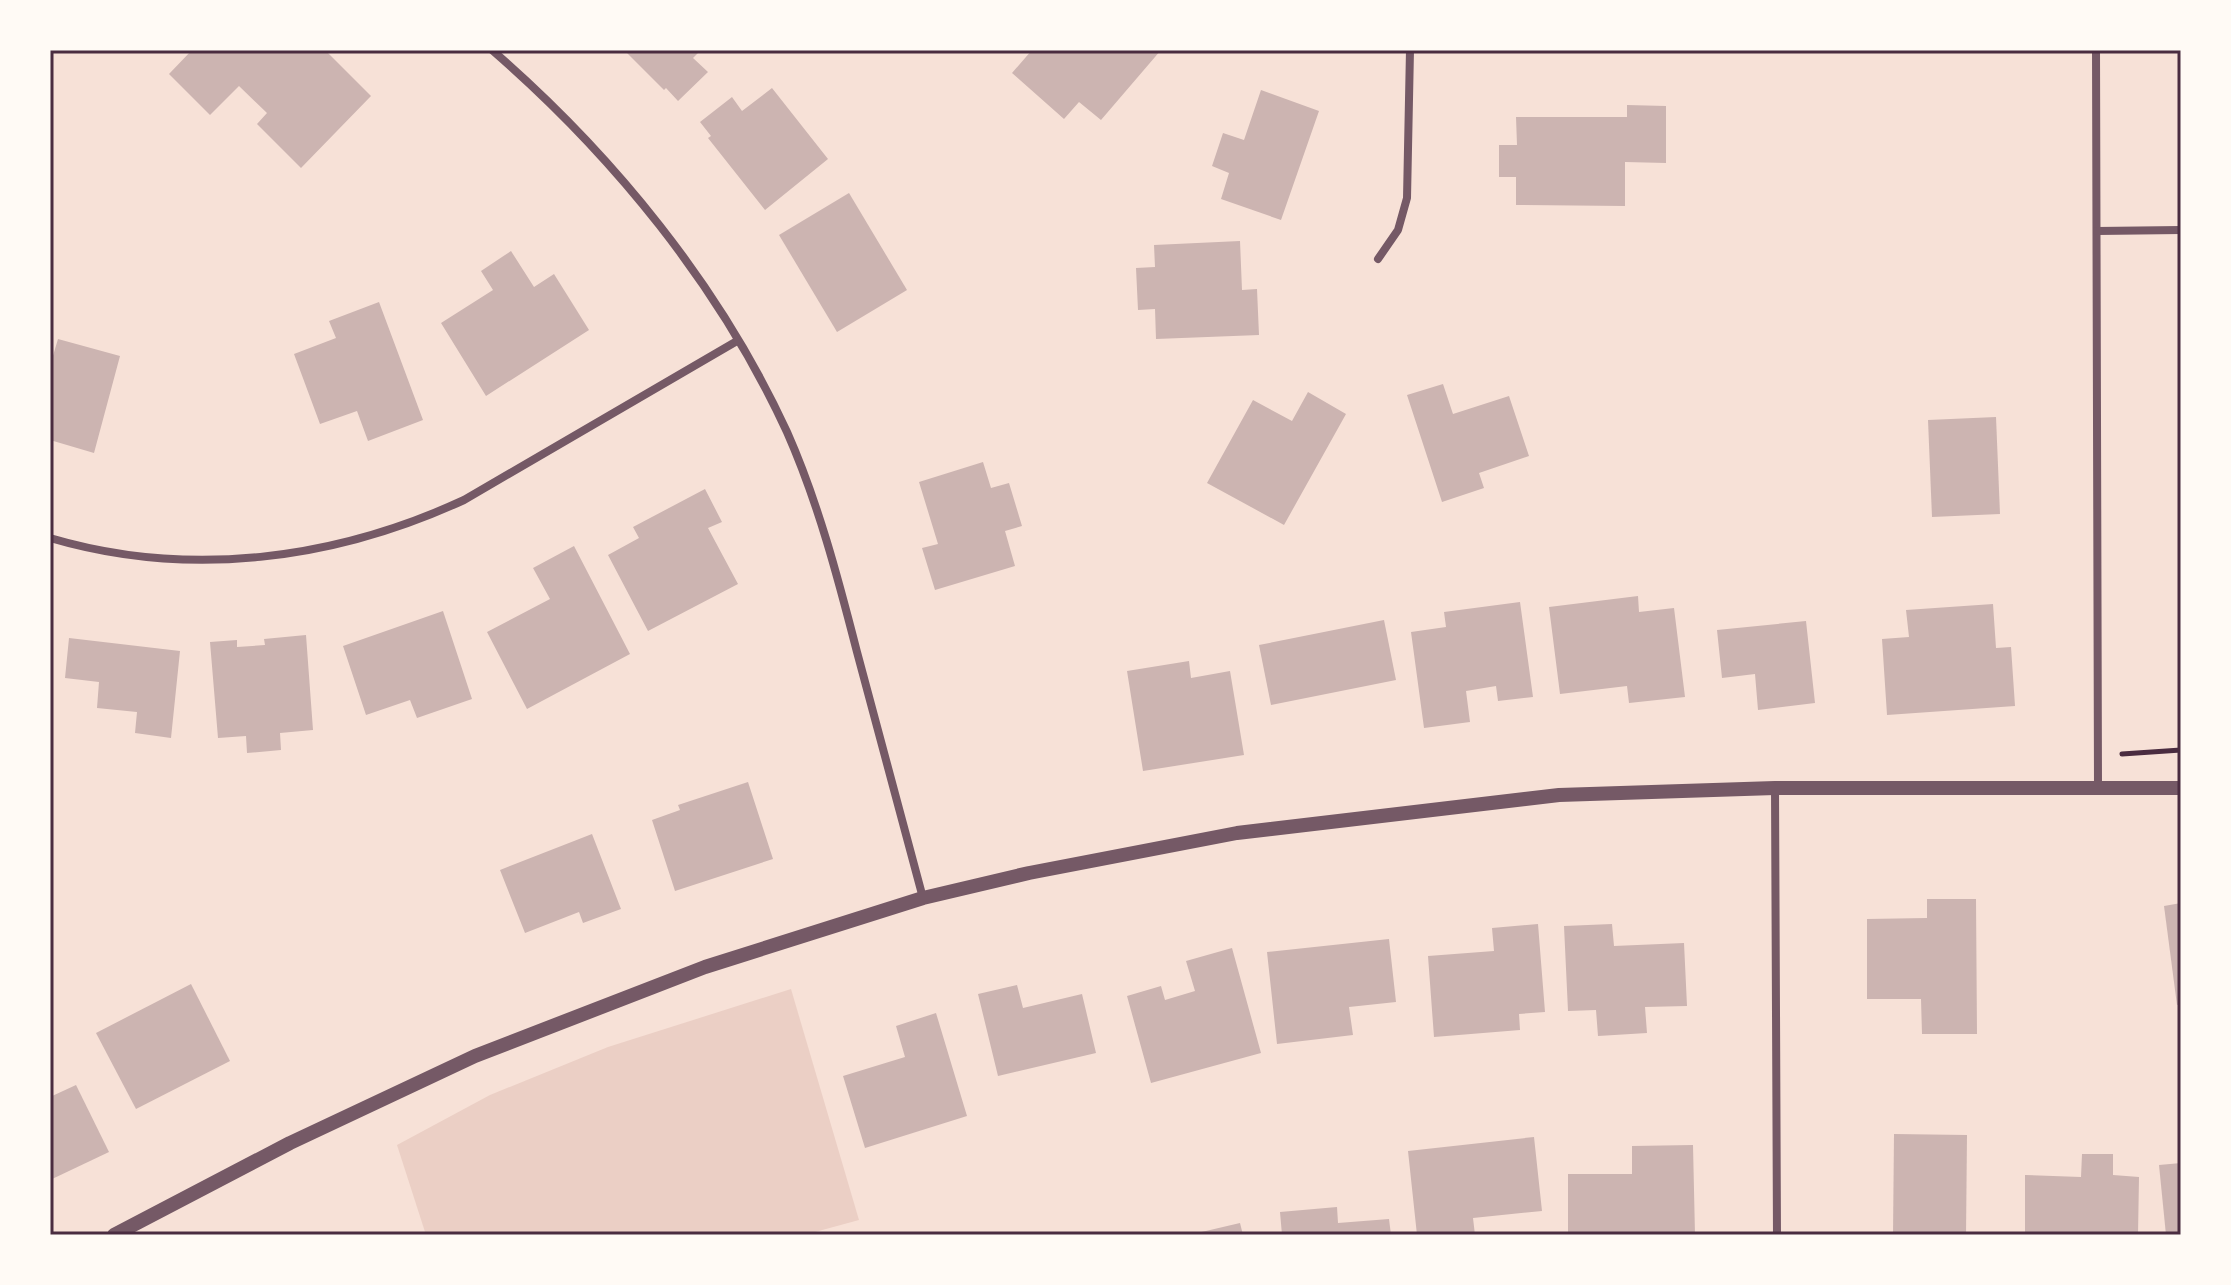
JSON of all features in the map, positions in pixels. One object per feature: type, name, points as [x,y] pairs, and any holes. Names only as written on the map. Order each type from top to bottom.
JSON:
[{"type":"street","points":[[492,50],[557,111],[646,209],[702,285],[782,423],[807,485],[837,576],[923,898]]},
{"type":"street","points":[[1378,259],[1398,230],[1407,198],[1410,50]]},
{"type":"street","points":[[2096,50],[2098,787]]},
{"type":"street","points":[[2097,231],[2181,230]]},
{"type":"street","points":[[50,538],[118,554],[187,559],[260,558],[332,548],[400,527],[464,500],[737,341]]},
{"type":"street","points":[[1775,788],[1777,1235]]},
{"type":"street","points":[[114,1235],[290,1143],[475,1056],[705,967],[923,898],[1237,833],[1559,795],[1775,788],[2181,788]]},
{"type":"path","points":[[2098,755],[2181,750]]},
{"type":"shaded area","points":[[791,989],[859,1220],[804,1235],[426,1235],[397,1145],[490,1095],[608,1047]]},
{"type":"building","points":[[192,50],[325,50],[371,96],[301,168],[257,124],[267,113],[239,86],[210,115],[169,74]]},
{"type":"building","points":[[624,50],[701,50],[693,58],[708,72],[678,101]]},
{"type":"building","points":[[1032,50],[1161,50],[1101,120],[1079,102],[1064,119],[1012,73]]},
{"type":"building","points":[[772,88],[828,159],[765,210],[708,138],[711,136],[700,122],[732,97],[742,111]]},
{"type":"building","points":[[1261,90],[1319,111],[1281,220],[1221,199],[1229,173],[1212,166],[1223,133],[1244,140]]},
{"type":"building","points":[[1627,105],[1666,106],[1666,163],[1625,162],[1625,206],[1516,205],[1516,177],[1499,177],[1499,145],[1517,145],[1516,117],[1627,117]]},
{"type":"building","points":[[849,193],[907,290],[837,332],[779,235]]},
{"type":"building","points":[[1240,241],[1242,290],[1257,289],[1259,335],[1156,339],[1155,309],[1138,310],[1136,268],[1155,267],[1154,245]]},
{"type":"building","points":[[511,251],[534,287],[554,274],[589,330],[486,396],[441,323],[493,290],[481,271]]},
{"type":"building","points":[[379,302],[423,420],[368,441],[357,411],[320,424],[294,354],[336,338],[329,321]]},
{"type":"building","points":[[58,339],[120,356],[94,453],[50,440],[50,358]]},
{"type":"building","points":[[1443,384],[1453,414],[1509,396],[1529,456],[1479,473],[1484,488],[1442,502],[1407,395]]},
{"type":"building","points":[[1308,392],[1346,414],[1284,525],[1207,483],[1253,400],[1292,421]]},
{"type":"building","points":[[1996,417],[2000,514],[1932,517],[1928,420]]},
{"type":"building","points":[[983,462],[991,488],[1009,483],[1022,526],[1005,531],[1015,566],[935,590],[922,548],[938,544],[919,482]]},
{"type":"building","points":[[705,489],[722,522],[708,528],[738,584],[648,631],[608,555],[639,538],[633,527]]},
{"type":"building","points":[[574,546],[630,654],[527,709],[487,632],[550,599],[533,568]]},
{"type":"building","points":[[1638,596],[1639,612],[1674,608],[1685,697],[1629,703],[1627,686],[1560,694],[1549,607]]},
{"type":"building","points":[[1520,602],[1533,697],[1498,701],[1496,686],[1466,691],[1470,722],[1424,728],[1411,632],[1446,627],[1444,612]]},
{"type":"building","points":[[1993,604],[1996,648],[2011,647],[2015,706],[1887,715],[1882,639],[1909,637],[1906,610]]},
{"type":"building","points":[[443,611],[472,699],[417,718],[410,700],[366,715],[343,646]]},
{"type":"building","points":[[1384,620],[1396,680],[1271,705],[1259,645]]},
{"type":"building","points":[[1806,621],[1815,703],[1758,710],[1755,674],[1722,678],[1717,630]]},
{"type":"building","points":[[306,635],[313,730],[280,733],[281,750],[247,753],[246,736],[218,738],[210,642],[237,640],[237,647],[265,645],[264,639]]},
{"type":"building","points":[[69,638],[180,651],[171,738],[135,733],[137,712],[97,708],[99,682],[65,678]]},
{"type":"building","points":[[1189,661],[1191,678],[1230,671],[1244,755],[1143,771],[1127,671]]},
{"type":"building","points":[[748,782],[773,859],[675,891],[652,820],[680,810],[678,805]]},
{"type":"building","points":[[592,834],[621,909],[583,923],[579,912],[525,933],[500,870]]},
{"type":"building","points":[[1927,899],[1976,899],[1977,1034],[1922,1034],[1921,999],[1867,999],[1867,919],[1927,918]]},
{"type":"building","points":[[2181,903],[2181,1004],[2177,1005],[2164,906]]},
{"type":"building","points":[[1538,924],[1545,1012],[1519,1014],[1520,1030],[1434,1037],[1428,956],[1494,951],[1492,928]]},
{"type":"building","points":[[1612,924],[1614,946],[1684,943],[1687,1006],[1645,1007],[1647,1033],[1598,1036],[1596,1010],[1568,1011],[1564,926]]},
{"type":"building","points":[[1389,939],[1396,1002],[1349,1007],[1353,1035],[1277,1044],[1267,952]]},
{"type":"building","points":[[1232,948],[1261,1053],[1151,1083],[1127,996],[1161,986],[1165,1000],[1195,991],[1186,961]]},
{"type":"building","points":[[191,984],[230,1061],[136,1109],[96,1033]]},
{"type":"building","points":[[1017,985],[1023,1008],[1082,994],[1096,1053],[998,1076],[978,994]]},
{"type":"building","points":[[936,1013],[967,1116],[865,1148],[843,1076],[905,1057],[896,1026]]},
{"type":"building","points":[[76,1085],[109,1152],[50,1180],[50,1097]]},
{"type":"building","points":[[1894,1134],[1967,1135],[1966,1235],[1893,1235]]},
{"type":"building","points":[[1534,1137],[1542,1211],[1473,1218],[1475,1235],[1417,1235],[1408,1151]]},
{"type":"building","points":[[1693,1145],[1695,1235],[1568,1235],[1568,1174],[1632,1174],[1632,1146]]},
{"type":"building","points":[[2082,1154],[2113,1154],[2113,1175],[2139,1177],[2138,1235],[2025,1235],[2025,1175],[2081,1177]]},
{"type":"building","points":[[2181,1163],[2181,1235],[2166,1235],[2159,1165]]},
{"type":"building","points":[[1337,1207],[1338,1223],[1389,1219],[1391,1235],[1282,1235],[1280,1212]]},
{"type":"building","points":[[1240,1223],[1243,1235],[1193,1235],[1193,1234]]}]
